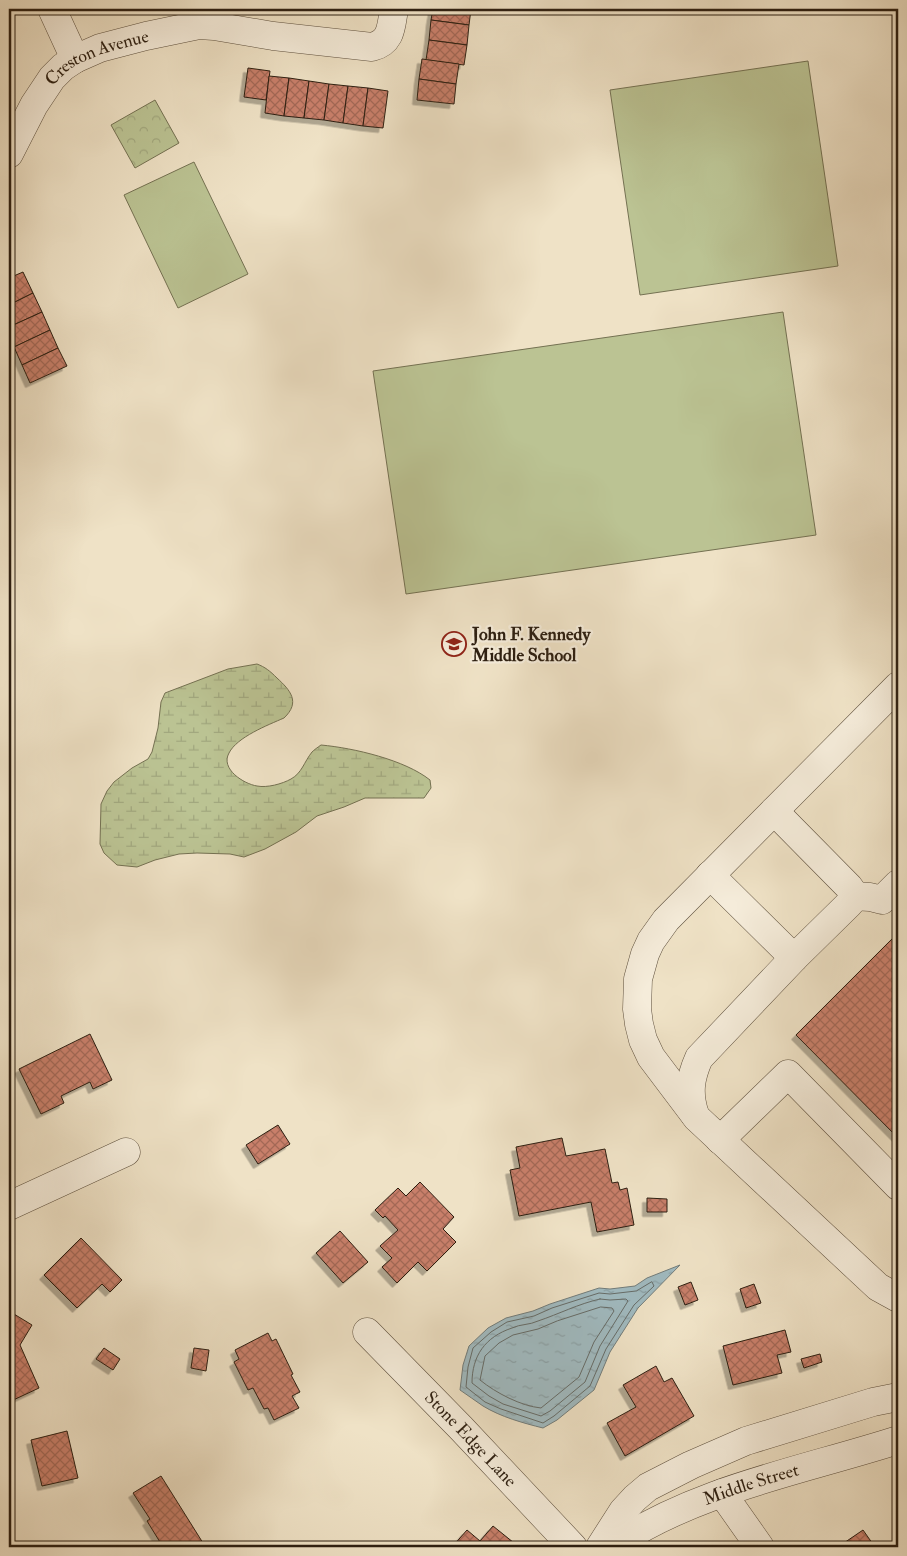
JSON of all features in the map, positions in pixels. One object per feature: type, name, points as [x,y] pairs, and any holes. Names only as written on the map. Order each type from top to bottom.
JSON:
[{"type":"street","points":[[52,9],[75,59]]},
{"type":"street","name":"Creston Avenue","points":[[9,154],[34,104],[43,91],[63,67],[91,51],[192,26],[214,26],[235,18],[273,36],[372,48],[388,39],[394,9]]},
{"type":"street","points":[[898,686],[666,920],[651,941],[640,969],[637,992],[639,1024],[643,1040],[651,1057],[697,1118],[878,1287],[898,1298]]},
{"type":"street","points":[[774,811],[849,887],[853,896]]},
{"type":"street","points":[[710,875],[794,958]]},
{"type":"street","points":[[853,896],[882,900],[898,884]]},
{"type":"street","points":[[697,1118],[691,1102],[690,1088],[692,1072],[699,1058],[794,958],[849,904],[853,896]]},
{"type":"street","points":[[720,1140],[788,1074],[898,1186]]},
{"type":"street","points":[[9,1206],[126,1152]]},
{"type":"street","name":"Stone Edge Lane","points":[[367,1332],[573,1547]]},
{"type":"street","points":[[600,1547],[623,1511],[635,1498],[648,1487],[691,1465],[746,1441],[872,1402],[898,1397]]},
{"type":"street","name":"Middle Street","points":[[611,1547],[646,1526],[722,1493],[753,1482],[898,1440]]},
{"type":"street","points":[[722,1493],[760,1547]]},
{"type":"green space","points":[[808,61],[838,266],[640,295],[610,90]]},
{"type":"green space","points":[[155,100],[179,143],[135,168],[111,125]]},
{"type":"green space","points":[[194,162],[248,274],[178,308],[124,195]]},
{"type":"green space","points":[[783,312],[816,535],[406,594],[373,371]]},
{"type":"green space","points":[[257,664],[267,669],[282,683],[292,696],[293,701],[292,707],[284,718],[246,737],[233,747],[227,759],[228,765],[230,770],[240,779],[252,785],[261,786],[287,781],[298,774],[312,752],[321,745],[363,752],[393,761],[430,780],[431,788],[424,798],[365,798],[317,816],[296,832],[265,849],[244,857],[230,854],[179,854],[137,867],[117,865],[104,853],[100,844],[101,804],[114,782],[132,768],[148,759],[152,752],[158,728],[161,702],[165,693],[228,669]]},
{"type":"water","points":[[680,1265],[638,1308],[610,1352],[594,1390],[557,1420],[543,1428],[497,1413],[460,1390],[463,1365],[469,1346],[488,1328],[506,1318],[533,1311],[599,1288],[610,1289],[635,1286],[647,1278]]},
{"type":"building","points":[[433,9],[471,9],[469,25],[431,20]]},
{"type":"building","points":[[431,20],[469,25],[467,45],[429,40]]},
{"type":"building","points":[[429,40],[467,45],[464,65],[426,60]]},
{"type":"building","points":[[422,59],[459,64],[456,84],[419,79]]},
{"type":"building","points":[[248,68],[270,71],[266,100],[244,97]]},
{"type":"building","points":[[269,76],[289,78],[284,116],[265,113]]},
{"type":"building","points":[[289,78],[309,81],[304,118],[284,116]]},
{"type":"building","points":[[419,79],[456,84],[454,104],[417,100]]},
{"type":"building","points":[[309,81],[329,84],[324,120],[304,118]]},
{"type":"building","points":[[329,84],[348,86],[343,123],[324,120]]},
{"type":"building","points":[[348,86],[368,88],[363,126],[343,123]]},
{"type":"building","points":[[368,88],[388,91],[383,128],[363,126]]},
{"type":"building","points":[[23,272],[33,293],[9,305],[9,278]]},
{"type":"building","points":[[33,293],[42,312],[9,327],[9,305]]},
{"type":"building","points":[[42,312],[50,330],[14,347],[9,335],[9,327]]},
{"type":"building","points":[[50,330],[58,348],[22,365],[14,347]]},
{"type":"building","points":[[58,348],[67,366],[30,383],[22,365]]},
{"type":"building","points":[[898,933],[898,1138],[796,1035]]},
{"type":"building","points":[[90,1034],[112,1080],[93,1089],[90,1082],[61,1096],[64,1103],[41,1114],[19,1069]]},
{"type":"building","points":[[278,1125],[290,1144],[258,1164],[246,1145]]},
{"type":"building","points":[[562,1138],[566,1156],[605,1149],[612,1183],[618,1182],[620,1190],[627,1188],[634,1225],[597,1232],[591,1202],[519,1216],[510,1170],[520,1168],[516,1147]]},
{"type":"building","points":[[420,1182],[454,1217],[443,1229],[456,1242],[427,1271],[418,1262],[397,1283],[382,1267],[392,1258],[380,1246],[398,1230],[385,1216],[383,1218],[375,1210],[398,1188],[406,1196]]},
{"type":"building","points":[[647,1198],[667,1199],[667,1212],[647,1212]]},
{"type":"building","points":[[340,1231],[368,1262],[343,1283],[316,1253]]},
{"type":"building","points":[[81,1238],[122,1280],[110,1292],[102,1284],[77,1308],[44,1275]]},
{"type":"building","points":[[691,1282],[698,1300],[685,1305],[678,1287]]},
{"type":"building","points":[[754,1284],[761,1303],[746,1308],[740,1289]]},
{"type":"building","points":[[9,1311],[32,1325],[20,1345],[39,1388],[9,1402]]},
{"type":"building","points":[[785,1330],[791,1352],[777,1355],[782,1373],[733,1385],[723,1346]]},
{"type":"building","points":[[268,1333],[272,1341],[276,1339],[300,1392],[292,1396],[299,1408],[274,1420],[268,1408],[264,1409],[253,1388],[248,1390],[234,1362],[239,1359],[235,1350]]},
{"type":"building","points":[[104,1348],[120,1359],[113,1370],[96,1359]]},
{"type":"building","points":[[194,1348],[209,1350],[206,1371],[191,1368]]},
{"type":"building","points":[[820,1354],[822,1362],[804,1368],[801,1359]]},
{"type":"building","points":[[656,1366],[664,1382],[672,1378],[694,1416],[625,1456],[607,1423],[636,1407],[623,1385]]},
{"type":"building","points":[[67,1431],[78,1478],[42,1486],[31,1440]]},
{"type":"building","points":[[161,1476],[203,1543],[195,1547],[163,1547],[147,1521],[150,1519],[133,1493]]},
{"type":"building","points":[[493,1526],[519,1547],[452,1547],[467,1530],[480,1541]]},
{"type":"building","points":[[863,1530],[875,1547],[838,1547]]},
{"type":"place","name":"John F. Kennedy Middle School","points":[[454,644]]}]
